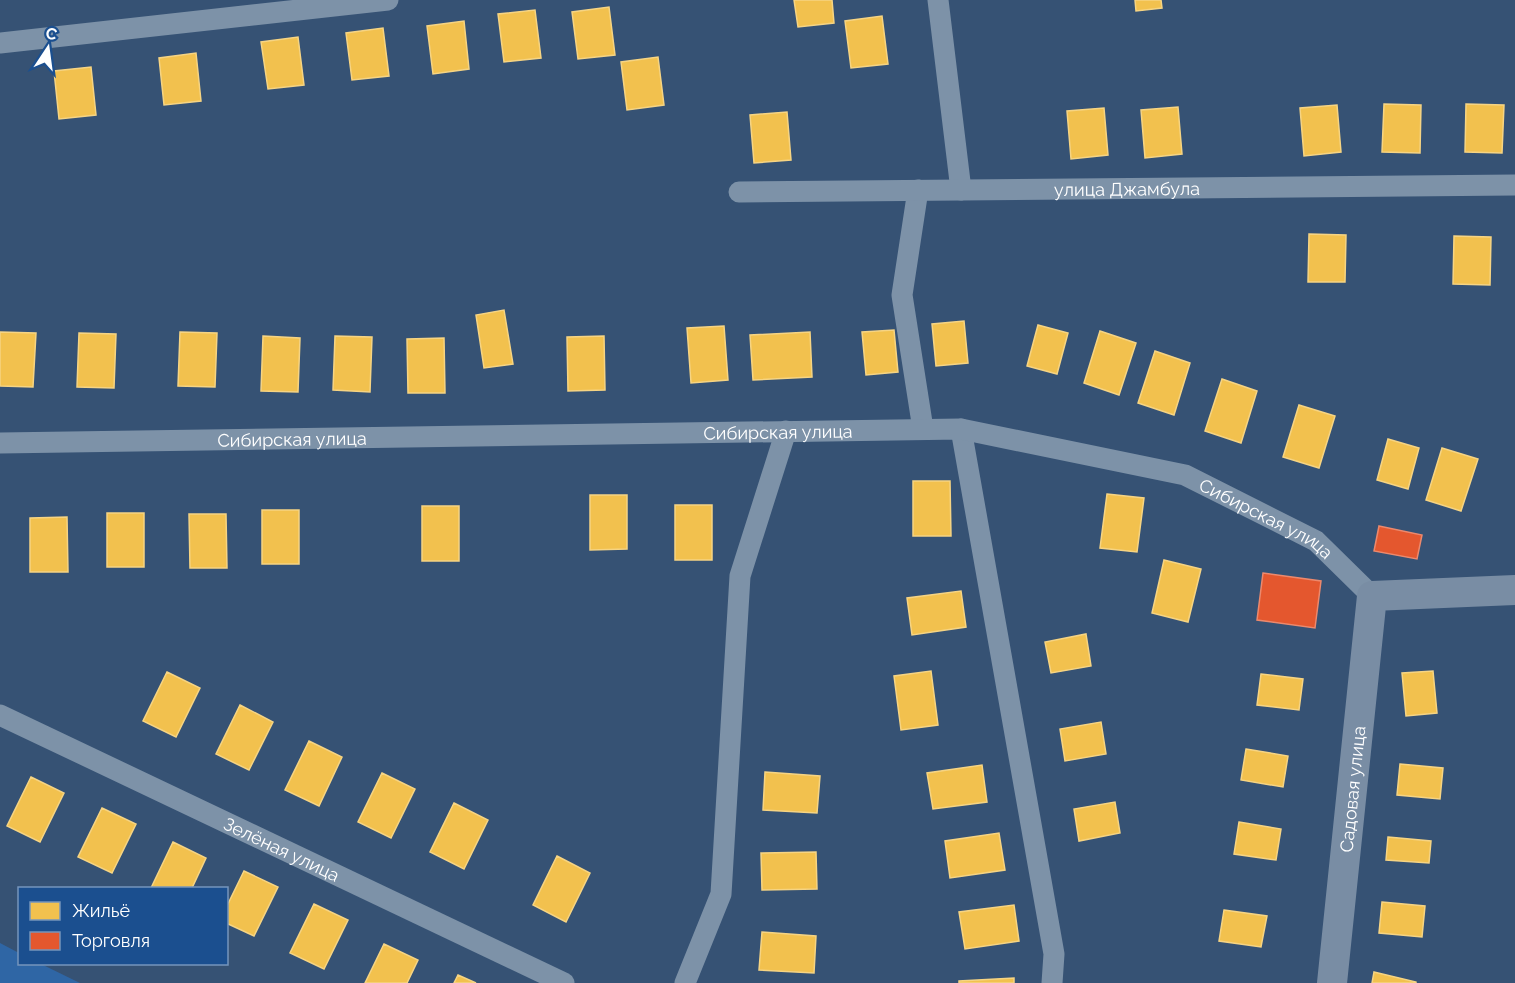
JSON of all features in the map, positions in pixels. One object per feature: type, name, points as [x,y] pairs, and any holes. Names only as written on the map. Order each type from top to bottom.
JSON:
[{"type":"street","points":[[0,43],[388,0]]},
{"type":"street","points":[[938,0],[961,190]]},
{"type":"street","name":"улица Джамбула","points":[[738,192],[1515,185]]},
{"type":"street","points":[[918,190],[902,295],[923,429]]},
{"type":"street","points":[[961,429],[1054,954],[1052,983]]},
{"type":"street","name":"Сибирская улица","points":[[0,443],[961,429],[1185,475],[1316,541],[1372,597]]},
{"type":"street","points":[[685,983],[721,894],[740,576],[786,431]]},
{"type":"street","points":[[1372,597],[1515,590]]},
{"type":"street","name":"Садовая улица","points":[[1332,983],[1372,597]]},
{"type":"street","name":"Зелёная улица","points":[[0,715],[564,983]]},
{"type":"shaded area","points":[[0,943],[18,952],[18,965],[43,965],[80,983],[0,983]]},
{"type":"building: Жильё","points":[[794,0],[832,0],[834,23],[798,27]]},
{"type":"building: Жильё","points":[[1135,0],[1161,0],[1162,8],[1136,11]]},
{"type":"building: Жильё","points":[[609,7],[615,55],[578,59],[572,12]]},
{"type":"building: Жильё","points":[[535,10],[541,58],[504,62],[498,14]]},
{"type":"building: Жильё","points":[[882,16],[888,64],[851,68],[845,21]]},
{"type":"building: Жильё","points":[[464,21],[469,69],[433,74],[427,26]]},
{"type":"building: Жильё","points":[[383,28],[389,76],[352,80],[346,33]]},
{"type":"building: Жильё","points":[[298,37],[304,85],[268,89],[261,42]]},
{"type":"building: Жильё","points":[[196,53],[201,101],[164,105],[159,58]]},
{"type":"building: Жильё","points":[[658,57],[664,105],[627,110],[621,62]]},
{"type":"building: Жильё","points":[[91,67],[96,115],[59,119],[54,71]]},
{"type":"building: Жильё","points":[[1384,104],[1421,105],[1420,153],[1382,152]]},
{"type":"building: Жильё","points":[[1466,104],[1504,105],[1502,153],[1465,152]]},
{"type":"building: Жильё","points":[[1337,105],[1341,152],[1304,156],[1300,108]]},
{"type":"building: Жильё","points":[[1178,107],[1182,154],[1145,158],[1141,110]]},
{"type":"building: Жильё","points":[[1104,108],[1108,155],[1071,159],[1067,111]]},
{"type":"building: Жильё","points":[[787,112],[791,160],[754,163],[750,115]]},
{"type":"building: Жильё","points":[[1309,234],[1346,235],[1345,282],[1308,282]]},
{"type":"building: Жильё","points":[[1454,236],[1491,237],[1490,285],[1453,284]]},
{"type":"building: Жильё","points":[[504,310],[513,364],[484,368],[476,315]]},
{"type":"building: Жильё","points":[[964,321],[968,363],[936,366],[932,324]]},
{"type":"building: Жильё","points":[[1038,325],[1068,333],[1057,374],[1027,366]]},
{"type":"building: Жильё","points":[[724,326],[728,380],[691,383],[687,328]]},
{"type":"building: Жильё","points":[[894,330],[898,372],[866,375],[862,332]]},
{"type":"building: Жильё","points":[[1100,331],[1136,343],[1119,395],[1084,383]]},
{"type":"building: Жильё","points":[[0,332],[36,333],[33,387],[0,386]]},
{"type":"building: Жильё","points":[[180,332],[217,333],[215,387],[178,386]]},
{"type":"building: Жильё","points":[[810,332],[812,377],[753,380],[750,335]]},
{"type":"building: Жильё","points":[[79,333],[116,334],[114,388],[77,387]]},
{"type":"building: Жильё","points":[[263,336],[300,338],[298,392],[261,391]]},
{"type":"building: Жильё","points":[[335,336],[372,337],[370,392],[333,390]]},
{"type":"building: Жильё","points":[[604,336],[605,390],[568,391],[567,337]]},
{"type":"building: Жильё","points":[[444,338],[445,393],[408,393],[407,339]]},
{"type":"building: Жильё","points":[[1155,351],[1190,363],[1174,415],[1138,403]]},
{"type":"building: Жильё","points":[[1222,379],[1257,391],[1241,443],[1205,431]]},
{"type":"building: Жильё","points":[[1299,405],[1335,416],[1319,468],[1283,457]]},
{"type":"building: Жильё","points":[[1388,439],[1419,448],[1408,489],[1377,480]]},
{"type":"building: Жильё","points":[[1442,448],[1478,459],[1461,511],[1426,500]]},
{"type":"building: Жильё","points":[[913,481],[950,481],[951,536],[913,536]]},
{"type":"building: Жильё","points":[[1107,494],[1144,498],[1137,552],[1100,548]]},
{"type":"building: Жильё","points":[[590,495],[627,495],[627,549],[590,550]]},
{"type":"building: Жильё","points":[[675,505],[712,505],[712,560],[675,560]]},
{"type":"building: Жильё","points":[[422,506],[459,506],[459,561],[422,561]]},
{"type":"building: Жильё","points":[[262,510],[299,510],[299,564],[262,564]]},
{"type":"building: Жильё","points":[[107,513],[144,513],[144,567],[107,567]]},
{"type":"building: Жильё","points":[[189,514],[226,514],[227,568],[190,568]]},
{"type":"building: Жильё","points":[[67,517],[68,572],[30,572],[30,518]]},
{"type":"building: Жильё","points":[[1164,560],[1201,569],[1188,622],[1152,613]]},
{"type":"building: Жильё","points":[[961,591],[966,627],[912,635],[907,598]]},
{"type":"building: Жильё","points":[[1086,634],[1091,666],[1051,673],[1045,642]]},
{"type":"building: Жильё","points":[[931,671],[938,725],[901,730],[894,676]]},
{"type":"building: Жильё","points":[[1433,671],[1437,713],[1406,716],[1402,673]]},
{"type":"building: Жильё","points":[[167,672],[200,688],[176,737],[143,721]]},
{"type":"building: Жильё","points":[[1261,674],[1303,679],[1299,710],[1257,705]]},
{"type":"building: Жильё","points":[[240,705],[273,722],[249,770],[216,754]]},
{"type":"building: Жильё","points":[[1101,722],[1106,754],[1065,761],[1060,729]]},
{"type":"building: Жильё","points":[[309,741],[342,757],[319,806],[285,790]]},
{"type":"building: Жильё","points":[[1246,749],[1288,756],[1283,787],[1241,780]]},
{"type":"building: Жильё","points":[[1400,764],[1443,768],[1440,799],[1397,795]]},
{"type":"building: Жильё","points":[[982,765],[987,802],[933,809],[927,773]]},
{"type":"building: Жильё","points":[[765,772],[820,776],[817,813],[763,810]]},
{"type":"building: Жильё","points":[[382,773],[415,789],[391,838],[358,822]]},
{"type":"building: Жильё","points":[[31,777],[64,793],[40,842],[7,826]]},
{"type":"building: Жильё","points":[[1115,802],[1120,833],[1079,841],[1074,809]]},
{"type":"building: Жильё","points":[[454,803],[488,820],[464,869],[430,852]]},
{"type":"building: Жильё","points":[[102,808],[136,824],[112,873],[78,857]]},
{"type":"building: Жильё","points":[[1239,822],[1281,829],[1276,860],[1234,854]]},
{"type":"building: Жильё","points":[[999,833],[1005,870],[950,878],[945,841]]},
{"type":"building: Жильё","points":[[1388,837],[1431,841],[1429,863],[1386,860]]},
{"type":"building: Жильё","points":[[173,842],[206,858],[192,887],[151,887]]},
{"type":"building: Жильё","points":[[816,852],[817,889],[762,890],[761,853]]},
{"type":"building: Жильё","points":[[557,856],[590,873],[566,922],[533,905]]},
{"type":"building: Жильё","points":[[244,871],[278,887],[254,936],[228,924],[228,904]]},
{"type":"building: Жильё","points":[[1382,902],[1425,906],[1422,937],[1379,933]]},
{"type":"building: Жильё","points":[[314,904],[348,920],[324,969],[290,953]]},
{"type":"building: Жильё","points":[[1014,905],[1019,941],[965,949],[959,912]]},
{"type":"building: Жильё","points":[[1224,910],[1267,916],[1261,947],[1219,941]]},
{"type":"building: Жильё","points":[[762,932],[816,936],[814,973],[759,970]]},
{"type":"building: Жильё","points":[[384,944],[418,960],[407,983],[365,983]]},
{"type":"building: Жильё","points":[[1374,972],[1416,982],[1416,983],[1372,983]]},
{"type":"building: Жильё","points":[[458,975],[476,983],[454,983]]},
{"type":"building: Жильё","points":[[1014,978],[1014,983],[959,983],[959,981]]},
{"type":"building: Торговля","points":[[1379,526],[1422,535],[1417,559],[1374,551]]},
{"type":"building: Торговля","points":[[1263,573],[1321,581],[1315,628],[1257,620]]}]
